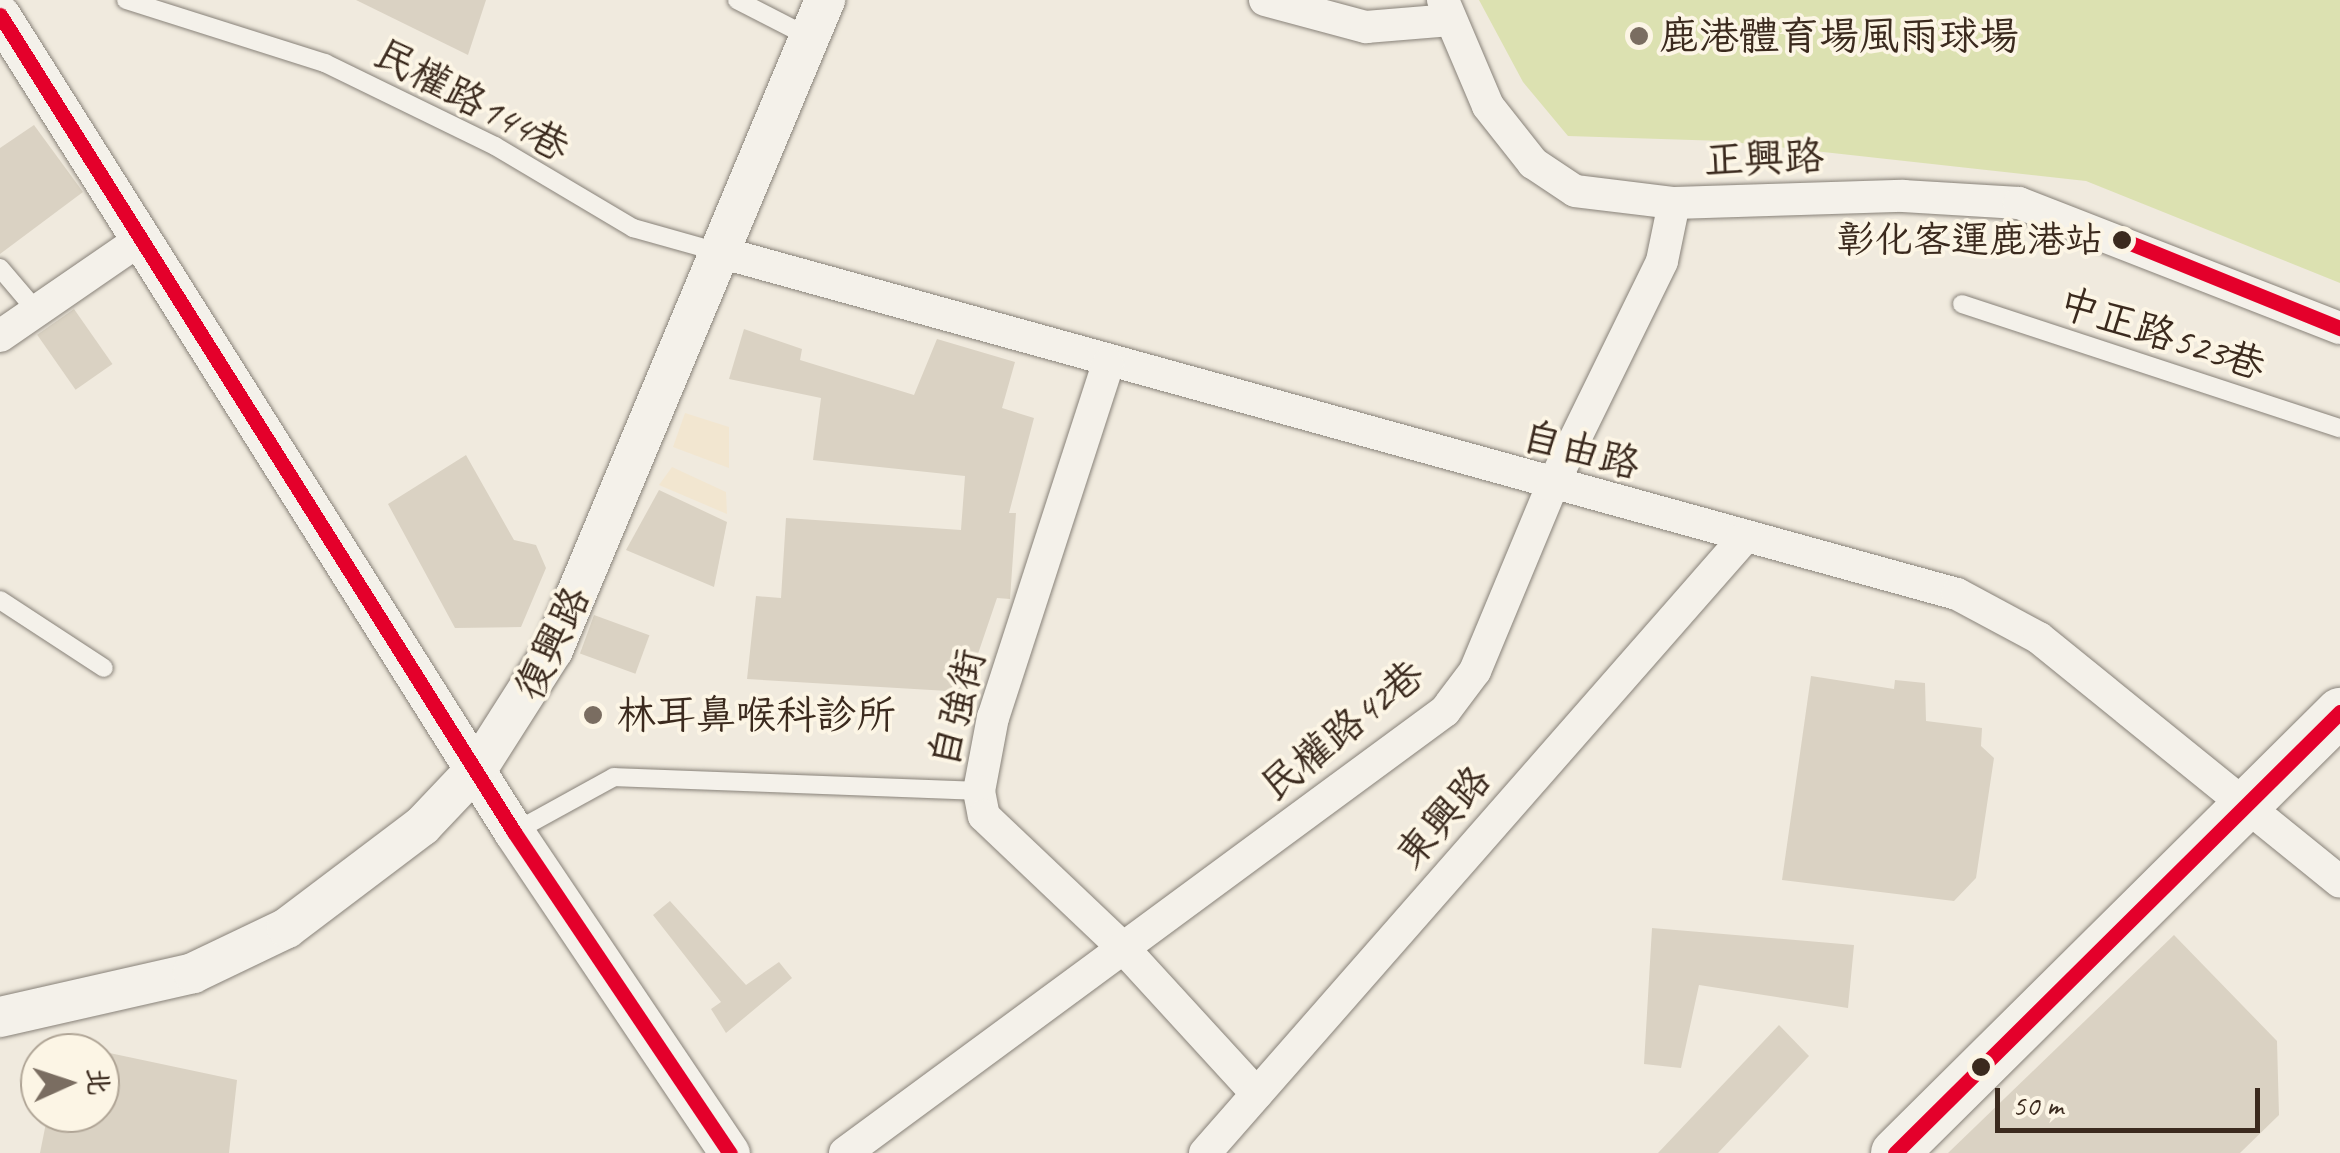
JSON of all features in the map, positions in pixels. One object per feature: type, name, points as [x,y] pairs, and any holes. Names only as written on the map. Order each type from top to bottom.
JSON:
[{"type":"main road","points":[[1895,1153],[2340,712]]},
{"type":"street","name":"復興路","points":[[0,1017],[193,974],[287,928],[422,826],[479,766],[553,650],[825,0]]},
{"type":"street","name":"正興路","points":[[1264,0],[1366,27],[1447,10],[1488,106],[1533,163],[1576,191],[1674,203],[1904,196],[2019,203],[2340,328]]},
{"type":"street","points":[[0,14],[12,61],[141,239],[479,766],[514,832],[730,1153]]},
{"type":"street","name":"民權路42巷","points":[[845,1153],[1444,711],[1475,671],[1552,486],[1662,262],[1674,203]]},
{"type":"street","points":[[0,336],[34,308],[141,239]]},
{"type":"street","name":"自由路","points":[[722,253],[1108,364],[1957,594],[2022,629],[2340,882]]},
{"type":"street","name":"自強街","points":[[1108,364],[993,717],[979,791],[984,816],[1125,950],[1257,1094]]},
{"type":"street","name":"東興路","points":[[1205,1153],[1745,538]]},
{"type":"lane","points":[[0,14],[20,0]]},
{"type":"lane","name":"民權路144巷","points":[[126,0],[325,63],[495,146],[633,228],[722,253]]},
{"type":"lane","points":[[737,0],[811,38]]},
{"type":"lane","points":[[0,268],[34,308]]},
{"type":"lane","name":"中正路523巷","points":[[1962,304],[2340,428]]},
{"type":"lane","points":[[0,600],[104,668]]},
{"type":"lane","points":[[514,832],[614,777],[979,791]]},
{"type":"shaded area","points":[[685,413],[729,427],[729,468],[673,447]]},
{"type":"shaded area","points":[[672,467],[726,492],[727,514],[659,485]]},
{"type":"green space","points":[[1479,0],[2340,0],[2340,283],[2086,181],[1723,141],[1568,136],[1523,82]]},
{"type":"building","points":[[356,0],[486,0],[468,55]]},
{"type":"building","points":[[34,125],[83,192],[0,254],[0,148]]},
{"type":"building","points":[[74,309],[112,364],[76,390],[37,335]]},
{"type":"building","points":[[744,329],[802,349],[800,360],[914,395],[937,339],[1015,362],[1002,408],[1034,418],[1009,513],[1016,513],[1010,599],[997,598],[965,692],[747,679],[756,596],[781,598],[786,518],[961,530],[965,476],[813,460],[821,398],[729,379]]},
{"type":"building","points":[[466,455],[514,540],[536,545],[546,568],[521,627],[455,628],[388,504]]},
{"type":"building","points":[[659,490],[727,522],[714,587],[626,550]]},
{"type":"building","points":[[594,615],[649,635],[635,674],[580,654]]},
{"type":"building","points":[[1811,676],[1894,689],[1895,680],[1925,683],[1926,721],[1982,728],[1981,746],[1994,758],[1976,878],[1954,901],[1782,880]]},
{"type":"building","points":[[670,901],[746,985],[779,962],[792,978],[726,1033],[711,1009],[721,1002],[653,915]]},
{"type":"building","points":[[1652,928],[1854,945],[1848,1008],[1699,985],[1681,1068],[1644,1064]]},
{"type":"building","points":[[2174,935],[2277,1041],[2279,1115],[2240,1153],[1948,1153]]},
{"type":"building","points":[[1779,1025],[1809,1056],[1718,1153],[1658,1153]]},
{"type":"building","points":[[120,1055],[237,1080],[229,1153],[40,1153],[44,1133],[120,1133]]},
{"type":"transit line","points":[[0,15],[514,832],[730,1153]]},
{"type":"transit line","points":[[2118,238],[2340,328]]},
{"type":"transit line","points":[[1895,1153],[2340,712]]},
{"type":"place","name":"鹿港體育場風雨球場","points":[[1639,36]]},
{"type":"place","name":"彰化客運鹿港站","points":[[2122,240]]},
{"type":"place","name":"林耳鼻喉科診所","points":[[593,715]]}]
